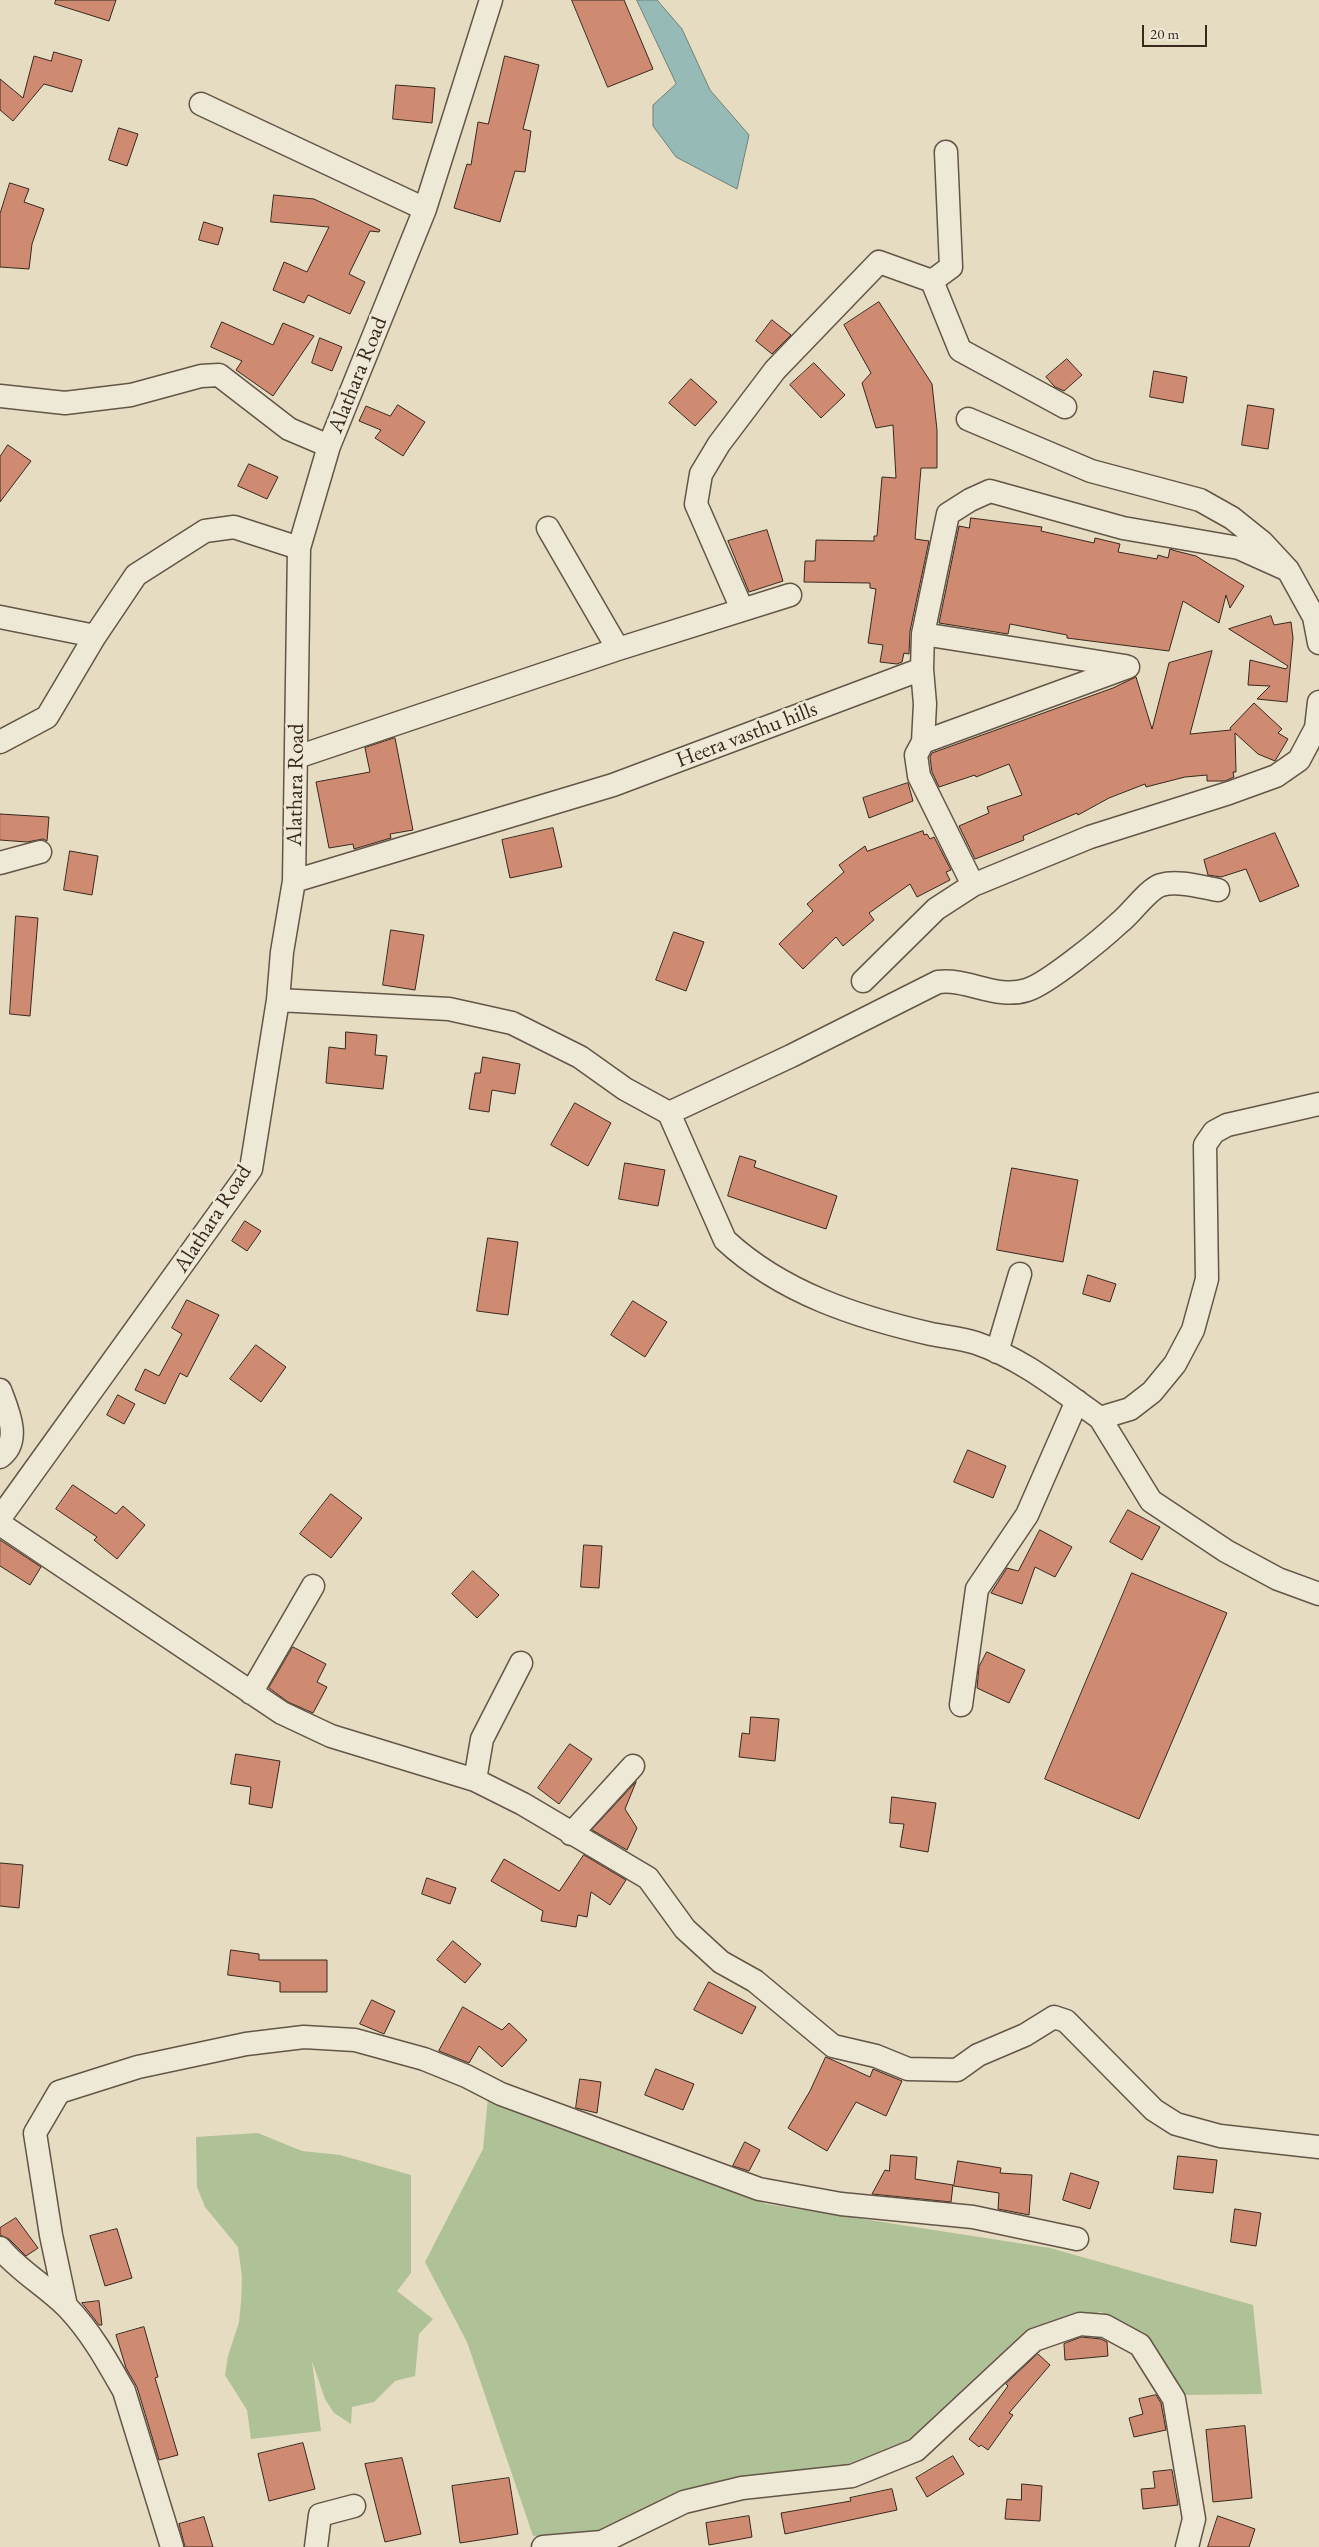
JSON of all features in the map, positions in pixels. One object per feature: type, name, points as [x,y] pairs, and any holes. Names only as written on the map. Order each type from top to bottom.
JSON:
[{"type":"street","name":"Alathara Road","points":[[0,1518],[251,1170],[278,1000],[282,952],[294,881],[299,548],[329,446],[425,209],[491,0]]},
{"type":"street","points":[[201,104],[425,209]]},
{"type":"street","points":[[932,280],[951,267],[946,152]]},
{"type":"street","points":[[742,609],[696,504],[701,474],[719,444],[775,370],[879,262],[932,280],[960,350],[1065,407]]},
{"type":"street","points":[[0,396],[65,403],[131,395],[201,376],[219,374],[289,429],[329,446]]},
{"type":"street","points":[[968,419],[1091,472],[1200,500],[1232,518],[1262,542],[1288,570],[1314,616],[1319,643]]},
{"type":"street","points":[[973,885],[919,776],[916,755],[923,742],[925,704],[922,669],[923,634],[948,514],[970,500],[990,492],[1123,528],[1239,548],[1288,570]]},
{"type":"street","points":[[0,742],[48,717],[95,636],[136,575],[205,531],[234,527],[299,548]]},
{"type":"street","points":[[548,528],[618,649]]},
{"type":"street","points":[[297,756],[618,649],[790,595]]},
{"type":"street","points":[[0,617],[95,636]]},
{"type":"street","points":[[923,634],[1128,667],[923,742]]},
{"type":"street","name":"Heera vasthu hills","points":[[294,881],[613,785],[922,669]]},
{"type":"street","points":[[863,981],[936,910],[973,885],[1090,837],[1229,793],[1276,776],[1300,760],[1316,728],[1319,702]]},
{"type":"street","points":[[0,863],[40,852]]},
{"type":"street","points":[[668,1112],[792,1056],[938,982],[961,981],[985,990],[1011,993],[1036,986],[1119,924],[1160,886],[1172,884],[1218,890]]},
{"type":"street","points":[[278,1000],[449,1009],[512,1024],[580,1057],[625,1089],[668,1112],[726,1240],[741,1255],[778,1280],[835,1306],[930,1334],[976,1343],[1025,1364],[1100,1418],[1151,1501],[1226,1551],[1278,1579],[1319,1594]]},
{"type":"street","points":[[1100,1418],[1130,1409],[1152,1392],[1174,1364],[1193,1330],[1207,1279],[1205,1145],[1214,1132],[1227,1125],[1319,1104]]},
{"type":"street","points":[[997,1352],[1020,1274]]},
{"type":"street","points":[[0,1390],[11,1423],[11,1445],[2,1456]]},
{"type":"street","points":[[961,1705],[977,1589],[1027,1515],[1076,1401]]},
{"type":"street","points":[[0,1524],[282,1713],[308,1723],[331,1736],[475,1780],[523,1804],[648,1878],[685,1929],[721,1962],[755,1981],[834,2046],[876,2056],[908,2069],[957,2070],[978,2055],[1025,2036],[1054,2017],[1066,2022],[1154,2110],[1176,2124],[1220,2136],[1319,2147]]},
{"type":"street","points":[[251,1693],[313,1586]]},
{"type":"street","points":[[475,1780],[482,1739],[521,1663]]},
{"type":"street","points":[[571,1834],[633,1766]]},
{"type":"street","points":[[66,2306],[51,2235],[35,2133],[59,2092],[138,2067],[246,2044],[304,2037],[355,2040],[424,2059],[466,2076],[501,2094],[759,2190],[841,2204],[973,2218],[1077,2239]]},
{"type":"street","points":[[0,2248],[66,2306],[90,2334],[124,2391],[168,2544]]},
{"type":"street","points":[[543,2547],[604,2544],[684,2502],[742,2488],[852,2476],[916,2450],[1034,2340],[1080,2324],[1105,2326],[1140,2345],[1174,2399],[1194,2519],[1187,2547]]},
{"type":"street","points":[[316,2547],[320,2515],[354,2506]]},
{"type":"green space","points":[[488,2097],[766,2204],[1050,2248],[1253,2305],[1262,2394],[1184,2395],[1144,2333],[1101,2312],[1026,2330],[908,2440],[843,2466],[743,2476],[681,2494],[599,2531],[533,2536],[467,2342],[425,2262],[483,2149]]},
{"type":"green space","points":[[258,2133],[302,2151],[340,2155],[411,2175],[411,2273],[397,2291],[433,2319],[419,2334],[415,2376],[395,2381],[374,2402],[352,2407],[351,2424],[334,2413],[325,2399],[312,2361],[321,2431],[251,2439],[247,2410],[225,2375],[228,2356],[239,2322],[242,2277],[238,2247],[205,2207],[197,2187],[196,2137]]},
{"type":"water","points":[[637,0],[657,0],[682,29],[710,90],[749,135],[737,189],[676,157],[653,126],[653,105],[676,84]]},
{"type":"building","points":[[56,0],[116,0],[109,21],[55,4]]},
{"type":"building","points":[[572,0],[624,0],[653,69],[608,87]]},
{"type":"building","points":[[54,52],[82,60],[72,92],[44,84],[13,121],[0,110],[0,79],[23,98],[34,56],[51,61]]},
{"type":"building","points":[[505,56],[539,65],[523,129],[531,131],[525,172],[515,171],[500,222],[454,208],[467,164],[471,165],[478,122],[488,124]]},
{"type":"building","points":[[396,85],[435,88],[432,123],[393,119]]},
{"type":"building","points":[[119,128],[138,134],[127,166],[109,160]]},
{"type":"building","points":[[10,183],[29,189],[24,202],[44,209],[32,244],[29,269],[0,267],[0,214]]},
{"type":"building","points":[[274,195],[314,199],[380,230],[379,232],[370,231],[349,274],[365,282],[350,314],[308,295],[304,303],[273,290],[284,262],[307,272],[329,227],[271,222]]},
{"type":"building","points":[[204,222],[223,228],[218,245],[199,240]]},
{"type":"building","points":[[879,302],[932,384],[937,430],[937,468],[921,468],[915,539],[929,541],[910,631],[909,654],[904,653],[902,662],[897,664],[880,662],[883,645],[868,643],[876,589],[870,588],[870,583],[804,582],[805,561],[815,561],[816,540],[874,541],[874,536],[877,536],[882,477],[896,478],[893,425],[876,428],[862,383],[871,373],[844,325]]},
{"type":"building","points":[[772,320],[791,335],[772,354],[756,341]]},
{"type":"building","points":[[222,322],[273,345],[283,323],[314,336],[273,396],[236,370],[242,361],[211,347]]},
{"type":"building","points":[[320,338],[342,347],[332,371],[312,363]]},
{"type":"building","points":[[1067,359],[1082,375],[1064,391],[1055,387],[1046,377]]},
{"type":"building","points":[[814,363],[845,395],[821,418],[790,385]]},
{"type":"building","points":[[1154,371],[1187,377],[1183,403],[1150,397]]},
{"type":"building","points":[[691,379],[717,402],[695,426],[669,403]]},
{"type":"building","points":[[398,405],[425,422],[403,456],[375,438],[381,430],[359,421],[366,406],[390,416]]},
{"type":"building","points":[[1248,405],[1274,409],[1268,449],[1242,445]]},
{"type":"building","points":[[8,445],[31,461],[0,502],[0,457]]},
{"type":"building","points":[[249,464],[278,477],[267,499],[238,486]]},
{"type":"building","points":[[971,518],[1042,527],[1041,531],[1094,543],[1095,538],[1120,544],[1118,552],[1157,559],[1158,555],[1168,558],[1170,549],[1196,556],[1244,586],[1230,608],[1226,595],[1219,623],[1183,601],[1169,651],[1067,638],[1067,635],[1010,624],[1008,634],[939,623],[959,526],[969,528]]},
{"type":"building","points":[[767,530],[783,581],[749,592],[728,541]]},
{"type":"building","points":[[1271,616],[1274,625],[1291,622],[1293,638],[1287,702],[1257,699],[1270,686],[1248,685],[1250,660],[1286,669],[1288,666],[1229,629]]},
{"type":"building","points":[[1212,651],[1190,734],[1231,730],[1230,728],[1254,703],[1282,729],[1278,733],[1288,739],[1275,761],[1258,754],[1235,733],[1236,772],[1233,772],[1234,777],[1225,781],[1207,781],[1207,775],[1185,777],[1146,787],[1145,784],[1109,798],[1078,815],[1077,813],[1023,836],[1024,840],[975,859],[959,826],[989,813],[987,807],[1022,795],[1009,764],[976,777],[975,775],[939,787],[932,772],[930,757],[932,753],[1113,688],[1136,677],[1152,729],[1169,663]]},
{"type":"building","points":[[395,738],[413,830],[390,834],[391,838],[354,849],[353,844],[329,848],[316,782],[370,772],[365,748]]},
{"type":"building","points":[[908,783],[913,801],[869,818],[863,798]]},
{"type":"building","points":[[0,814],[49,817],[47,841],[43,839],[27,842],[0,840]]},
{"type":"building","points":[[553,828],[562,867],[510,878],[502,840]]},
{"type":"building","points":[[923,831],[924,835],[927,834],[930,839],[934,837],[951,870],[946,872],[950,880],[917,897],[910,884],[869,913],[874,920],[843,946],[836,937],[803,969],[779,944],[813,911],[807,904],[844,872],[839,865],[865,846],[867,851]]},
{"type":"building","points":[[1275,833],[1299,886],[1260,902],[1246,869],[1221,877],[1208,875],[1204,860]]},
{"type":"building","points":[[70,851],[98,856],[92,895],[64,890]]},
{"type":"building","points":[[16,916],[38,918],[30,1016],[10,1014]]},
{"type":"building","points":[[391,930],[424,935],[415,990],[383,985]]},
{"type":"building","points":[[674,932],[704,942],[686,991],[656,980]]},
{"type":"building","points":[[346,1032],[377,1035],[375,1055],[387,1056],[383,1089],[326,1083],[329,1047],[345,1049]]},
{"type":"building","points":[[483,1057],[520,1064],[515,1094],[492,1090],[489,1112],[469,1109],[475,1073],[480,1073]]},
{"type":"building","points":[[575,1103],[611,1123],[588,1166],[551,1145]]},
{"type":"building","points":[[740,1156],[756,1161],[754,1167],[837,1196],[826,1229],[728,1196]]},
{"type":"building","points":[[625,1163],[665,1170],[658,1206],[619,1199]]},
{"type":"building","points":[[1012,1168],[1078,1180],[1063,1262],[997,1250]]},
{"type":"building","points":[[245,1221],[261,1231],[247,1251],[232,1241]]},
{"type":"building","points":[[488,1238],[518,1242],[508,1315],[477,1311]]},
{"type":"building","points":[[1088,1275],[1116,1284],[1110,1302],[1083,1294]]},
{"type":"building","points":[[187,1300],[219,1315],[187,1377],[180,1373],[165,1404],[135,1390],[145,1369],[159,1376],[182,1334],[172,1328]]},
{"type":"building","points":[[633,1301],[667,1322],[645,1357],[611,1335]]},
{"type":"building","points":[[256,1345],[286,1367],[261,1402],[230,1379]]},
{"type":"building","points":[[118,1395],[135,1404],[124,1424],[107,1415]]},
{"type":"building","points":[[968,1450],[1006,1466],[993,1498],[954,1482]]},
{"type":"building","points":[[73,1485],[116,1514],[123,1506],[145,1525],[117,1559],[94,1540],[97,1537],[56,1509]]},
{"type":"building","points":[[331,1494],[362,1518],[331,1558],[300,1534]]},
{"type":"building","points":[[1128,1510],[1160,1527],[1142,1560],[1110,1542]]},
{"type":"building","points":[[1040,1530],[1072,1547],[1055,1577],[1035,1567],[1022,1604],[991,1593],[1007,1568],[1018,1571]]},
{"type":"building","points":[[0,1540],[41,1567],[30,1585],[0,1566]]},
{"type":"building","points":[[584,1545],[602,1546],[599,1588],[581,1587]]},
{"type":"building","points":[[473,1571],[499,1595],[477,1618],[452,1594]]},
{"type":"building","points":[[1132,1573],[1227,1613],[1139,1819],[1045,1779]]},
{"type":"building","points":[[293,1647],[326,1664],[317,1682],[327,1687],[313,1713],[288,1702],[269,1688]]},
{"type":"building","points":[[987,1652],[1025,1670],[1009,1703],[977,1688],[979,1667]]},
{"type":"building","points":[[751,1717],[779,1719],[775,1761],[739,1757],[742,1733],[749,1734]]},
{"type":"building","points":[[570,1744],[592,1759],[559,1804],[538,1788]]},
{"type":"building","points":[[236,1754],[280,1761],[272,1808],[249,1804],[251,1787],[231,1784]]},
{"type":"building","points":[[636,1782],[625,1809],[637,1828],[627,1850],[592,1830]]},
{"type":"building","points":[[892,1797],[936,1803],[928,1852],[900,1847],[904,1824],[890,1823]]},
{"type":"building","points":[[584,1855],[626,1880],[610,1905],[591,1892],[587,1917],[578,1915],[576,1927],[541,1921],[543,1911],[491,1881],[504,1859],[559,1891]]},
{"type":"building","points":[[0,1863],[23,1865],[19,1908],[0,1906]]},
{"type":"building","points":[[427,1878],[456,1888],[450,1904],[422,1894]]},
{"type":"building","points":[[453,1941],[481,1964],[465,1983],[437,1960]]},
{"type":"building","points":[[231,1950],[259,1954],[259,1960],[327,1960],[327,1992],[280,1992],[280,1982],[228,1975]]},
{"type":"building","points":[[709,1982],[756,2007],[742,2034],[694,2010]]},
{"type":"building","points":[[372,2000],[395,2011],[384,2034],[360,2024]]},
{"type":"building","points":[[463,2007],[502,2030],[509,2023],[527,2040],[502,2067],[479,2046],[469,2063],[439,2051]]},
{"type":"building","points":[[826,2057],[870,2077],[873,2069],[902,2081],[886,2116],[856,2102],[827,2151],[788,2128],[810,2091]]},
{"type":"building","points":[[656,2069],[694,2084],[683,2110],[645,2095]]},
{"type":"building","points":[[580,2079],[601,2082],[597,2113],[576,2108]]},
{"type":"building","points":[[745,2142],[760,2150],[749,2171],[733,2166]]},
{"type":"building","points":[[891,2155],[917,2157],[915,2179],[953,2185],[951,2202],[872,2194],[885,2170],[889,2171]]},
{"type":"building","points":[[1178,2156],[1217,2160],[1213,2193],[1174,2189]]},
{"type":"building","points":[[958,2161],[1001,2168],[1000,2173],[1032,2175],[1029,2215],[998,2209],[999,2193],[954,2186]]},
{"type":"building","points":[[1071,2173],[1099,2182],[1090,2209],[1063,2200]]},
{"type":"building","points":[[1235,2209],[1261,2213],[1256,2246],[1231,2242]]},
{"type":"building","points":[[16,2218],[38,2248],[26,2256],[9,2239],[0,2235],[0,2228]]},
{"type":"building","points":[[117,2229],[132,2278],[105,2286],[90,2236]]},
{"type":"building","points":[[99,2301],[102,2325],[99,2325],[82,2303]]},
{"type":"building","points":[[144,2327],[158,2377],[155,2378],[178,2455],[159,2460],[137,2387],[126,2368],[116,2335]]},
{"type":"building","points":[[1082,2337],[1101,2339],[1107,2342],[1108,2356],[1065,2360],[1064,2344]]},
{"type":"building","points":[[1038,2354],[1050,2365],[1009,2413],[1013,2415],[988,2450],[981,2445],[979,2447],[969,2439],[1008,2386],[1006,2384]]},
{"type":"building","points":[[1156,2395],[1161,2403],[1166,2430],[1134,2437],[1129,2418],[1143,2414],[1139,2399]]},
{"type":"building","points":[[1245,2426],[1252,2498],[1213,2502],[1206,2430]]},
{"type":"building","points":[[303,2443],[315,2489],[269,2501],[258,2454]]},
{"type":"building","points":[[953,2456],[964,2474],[927,2497],[916,2478]]},
{"type":"building","points":[[402,2458],[421,2534],[385,2542],[365,2464]]},
{"type":"building","points":[[1172,2470],[1178,2505],[1143,2509],[1141,2489],[1155,2488],[1153,2472]]},
{"type":"building","points":[[509,2478],[518,2534],[460,2543],[452,2486]]},
{"type":"building","points":[[1022,2484],[1042,2486],[1040,2521],[1005,2519],[1007,2499],[1021,2500]]},
{"type":"building","points":[[892,2489],[897,2510],[785,2534],[781,2513],[851,2501],[850,2498]]},
{"type":"building","points":[[749,2516],[752,2537],[709,2545],[706,2523]]},
{"type":"building","points":[[1218,2516],[1255,2529],[1249,2547],[1208,2547]]},
{"type":"building","points":[[204,2517],[213,2547],[185,2547],[179,2524]]}]
